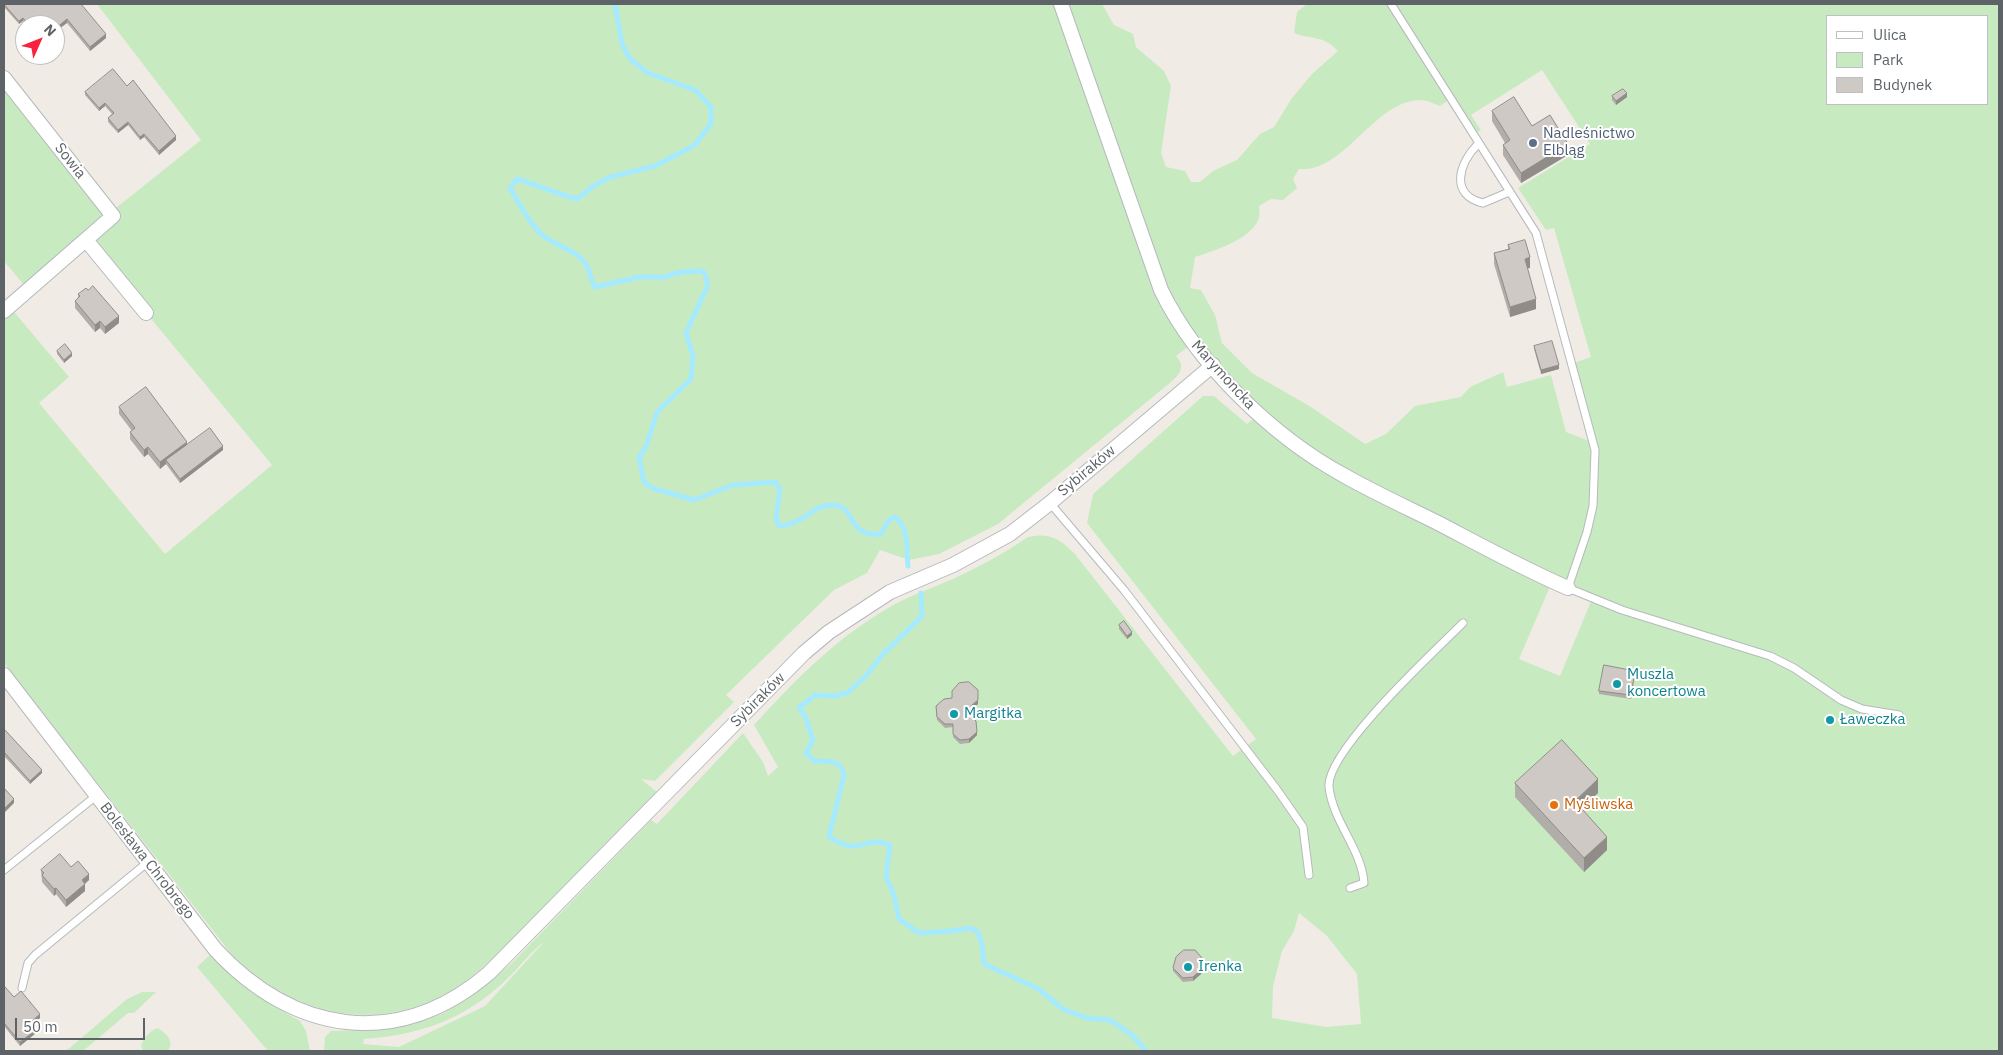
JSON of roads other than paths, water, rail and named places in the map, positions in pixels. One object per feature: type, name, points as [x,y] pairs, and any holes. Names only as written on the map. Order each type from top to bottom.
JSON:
[{"type":"street","name":"Marymoncka","points":[[1061,4],[1160,290],[1182,328],[1212,365],[1259,414],[1327,466],[1568,588]]},
{"type":"street","name":"Sowia","points":[[4,78],[113,216],[4,311]]},
{"type":"street","points":[[86,240],[146,313]]},
{"type":"street","name":"Sybiraków","points":[[316,1016],[361,1022],[400,1019],[439,1006],[471,988],[508,955],[804,653],[829,632],[890,592],[953,564],[996,542],[1050,503],[1212,365]]},
{"type":"street","name":"Bolesława Chrobrego","points":[[4,675],[96,796],[216,949],[236,971],[274,999],[316,1016]]},
{"type":"lane","points":[[1391,4],[1536,233],[1594,450],[1593,506],[1587,532],[1568,588],[1622,610],[1770,656],[1794,668],[1841,700],[1862,709],[1898,715]]},
{"type":"lane","points":[[1478,144],[1468,155],[1461,169],[1464,189],[1471,198],[1483,203],[1509,192]]},
{"type":"lane","points":[[1050,503],[1124,590],[1278,791],[1303,827],[1309,875]]},
{"type":"lane","points":[[1350,888],[1364,883],[1363,870],[1332,803],[1329,784],[1341,753],[1385,702],[1463,623]]},
{"type":"lane","points":[[4,870],[96,796]]},
{"type":"lane","points":[[22,988],[27,967],[34,955],[148,862]]},
{"type":"waterway","points":[[615,4],[622,44],[630,59],[648,73],[695,90],[711,107],[711,123],[695,145],[655,166],[610,177],[592,187],[577,199],[517,179],[510,188],[540,233],[551,241],[570,250],[585,263],[595,287],[639,277],[664,277],[681,272],[703,271],[707,279],[707,287],[686,333],[693,356],[691,379],[657,412],[646,447],[639,457],[644,482],[652,488],[694,500],[733,485],[775,482],[780,489],[776,518],[779,526],[796,522],[827,505],[840,506],[857,527],[870,534],[881,534],[889,520],[895,517],[900,522],[905,533],[908,566]]},
{"type":"waterway","points":[[921,593],[922,616],[882,655],[866,676],[847,693],[834,696],[815,695],[799,708],[805,716],[813,740],[806,753],[814,761],[828,761],[837,764],[844,775],[829,836],[839,843],[848,846],[874,842],[890,845],[886,877],[894,895],[899,919],[919,933],[970,928],[978,932],[982,945],[984,964],[1037,988],[1063,1009],[1087,1018],[1110,1020],[1131,1034],[1146,1051]]},
{"type":"place","name":"Nadleśnictwo Elbląg","points":[[1533,143]]},
{"type":"place","name":"Muszla koncertowa","points":[[1617,684]]},
{"type":"place","name":"Margitka","points":[[954,714]]},
{"type":"place","name":"Ławeczka","points":[[1830,720]]},
{"type":"place","name":"Myśliwska","points":[[1554,805]]},
{"type":"place","name":"Irenka","points":[[1188,967]]}]
